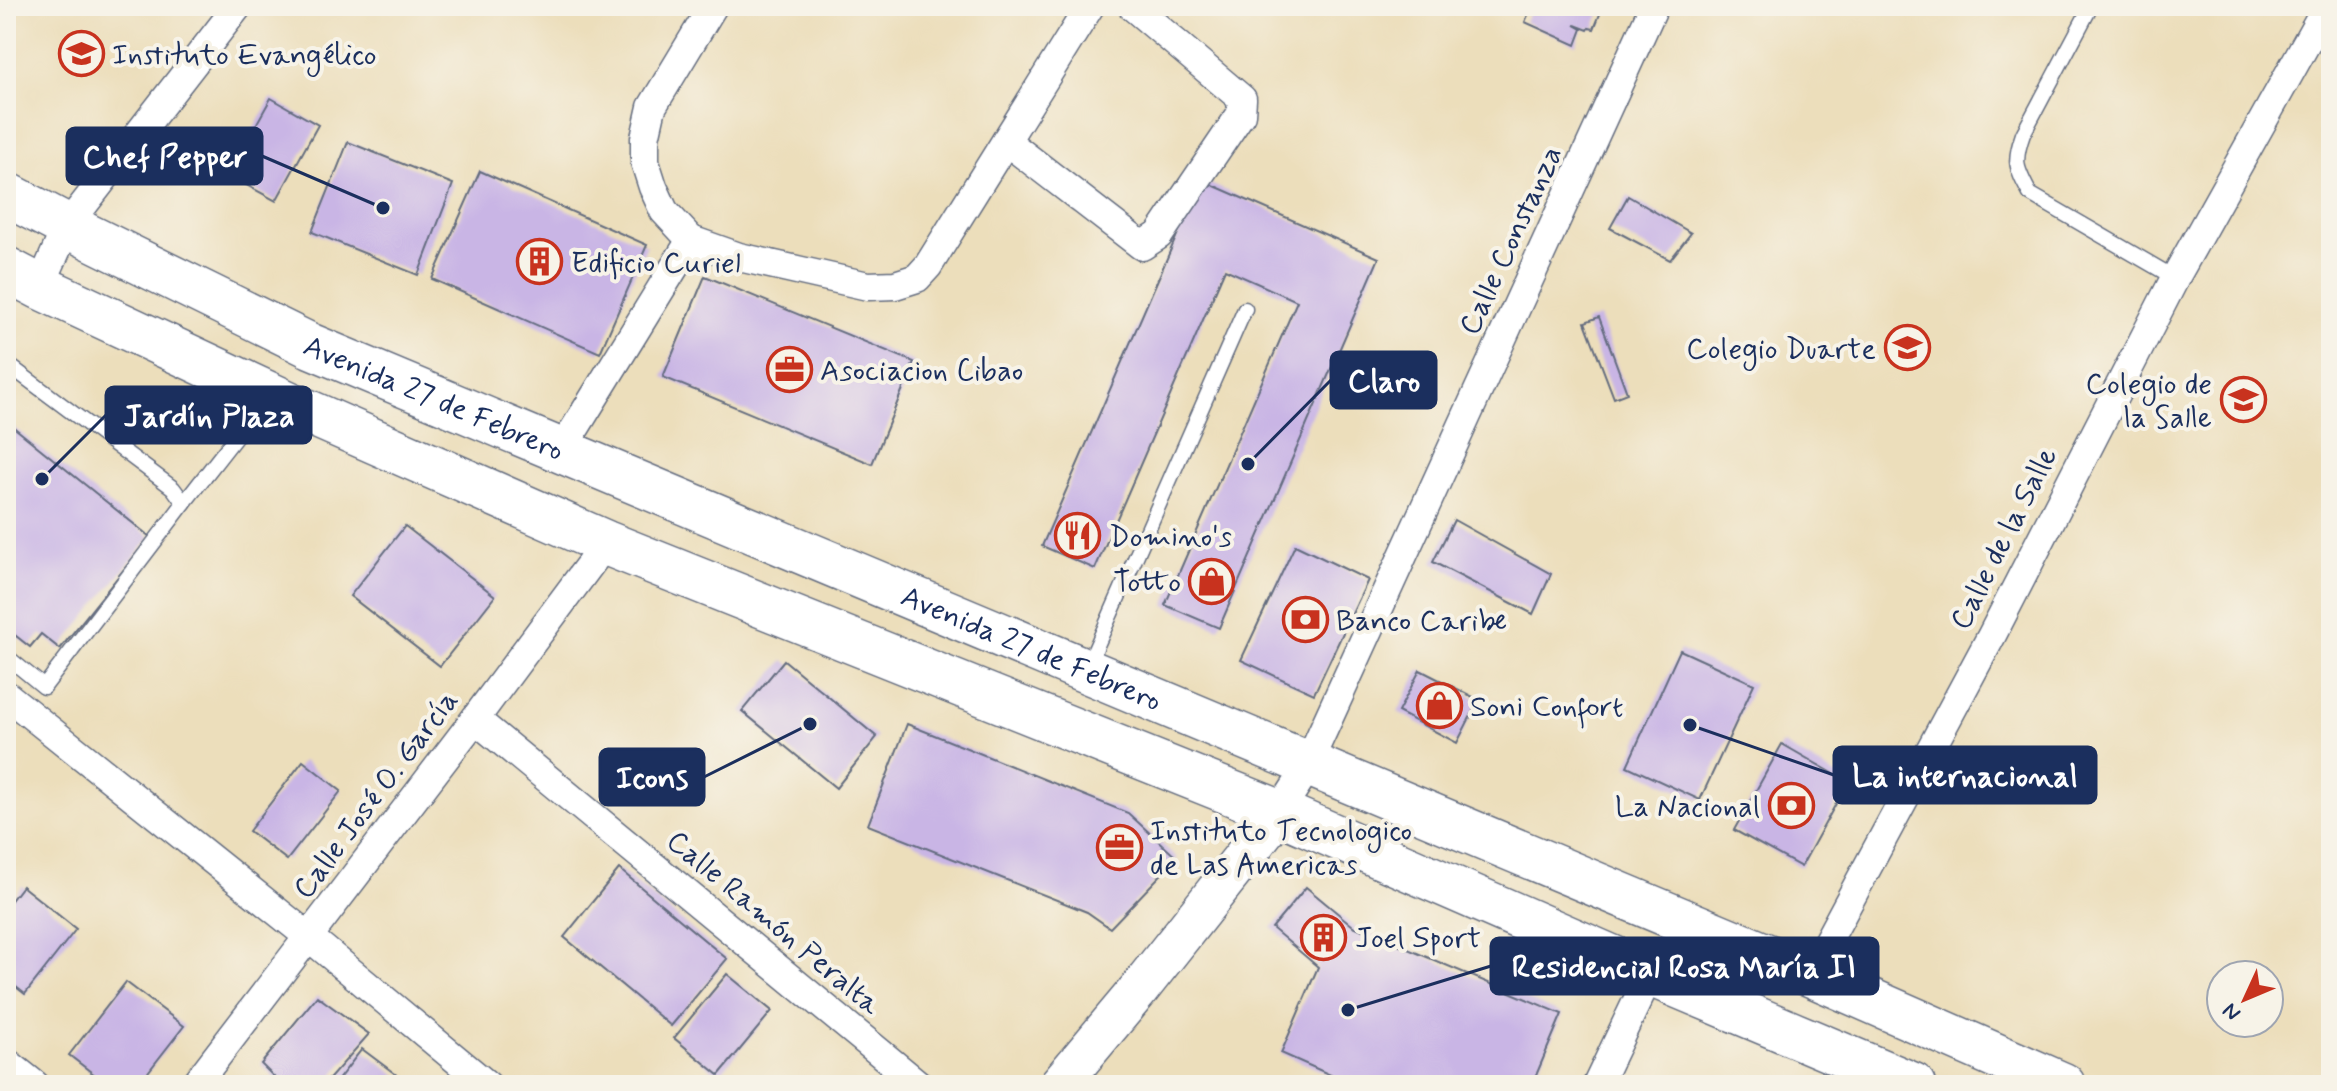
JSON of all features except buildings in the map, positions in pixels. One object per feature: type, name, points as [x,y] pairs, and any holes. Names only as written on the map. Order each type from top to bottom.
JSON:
[{"type":"main road","name":"Avenida 27 de Febrero","points":[[6,194],[311,346],[1810,974],[2063,1085]]},
{"type":"main road","name":"Avenida 27 de Febrero","points":[[23,278],[269,394],[606,543],[1279,812],[1913,1085]]},
{"type":"main road","points":[[1059,1085],[1279,812]]},
{"type":"street","points":[[23,278],[238,6]]},
{"type":"street","points":[[713,6],[652,107],[645,138],[645,162],[664,211],[691,240],[739,257],[868,286],[895,285],[917,278],[928,266],[1090,6]]},
{"type":"street","points":[[1006,141],[1142,246],[1159,235],[1241,114],[1242,99],[1132,6]]},
{"type":"street","name":"Calle Constanza","points":[[1279,812],[1310,764],[1654,6]]},
{"type":"street","name":"Calle de la Salle","points":[[1810,974],[1992,635],[2175,278],[2327,6]]},
{"type":"street","points":[[561,451],[691,240]]},
{"type":"street","name":"Calle José O. García","points":[[195,1085],[606,543]]},
{"type":"street","points":[[6,695],[309,937],[487,1085]]},
{"type":"street","name":"Calle Ramón Peralta","points":[[475,719],[919,1085]]},
{"type":"street","points":[[1597,1085],[1650,974]]},
{"type":"street","points":[[6,1062],[35,1085]]},
{"type":"lane","points":[[2091,6],[2023,134],[2016,153],[2017,169],[2030,194],[2175,278]]},
{"type":"lane","points":[[1085,672],[1245,309]]},
{"type":"lane","points":[[6,363],[173,488],[184,503]]},
{"type":"lane","points":[[6,656],[44,687],[269,394]]},
{"type":"place","name":"Instituto Evangélico","points":[[81,54]]},
{"type":"place","name":"Chef Pepper","points":[[383,208]]},
{"type":"place","name":"Edificio Curiel","points":[[540,262]]},
{"type":"place","name":"Colegio Duarte","points":[[1907,348]]},
{"type":"place","name":"Asociacion Cibao","points":[[789,370]]},
{"type":"place","name":"Colegio de la Salle","points":[[2243,400]]},
{"type":"place","name":"Claro","points":[[1248,464]]},
{"type":"place","name":"Jardín Plaza","points":[[42,479]]},
{"type":"place","name":"Domino's","points":[[1078,536]]},
{"type":"place","name":"Totto","points":[[1212,581]]},
{"type":"place","name":"Banco Caribe","points":[[1305,620]]},
{"type":"place","name":"Soni Confort","points":[[1439,706]]},
{"type":"place","name":"Icons","points":[[810,724]]},
{"type":"place","name":"La internacional","points":[[1690,725]]},
{"type":"place","name":"La Nacional","points":[[1791,806]]},
{"type":"place","name":"Instituto Tecnologico de Las Americas","points":[[1119,847]]},
{"type":"place","name":"Joel Sport","points":[[1324,937]]},
{"type":"place","name":"Residencial Rosa María II","points":[[1348,1010]]}]
